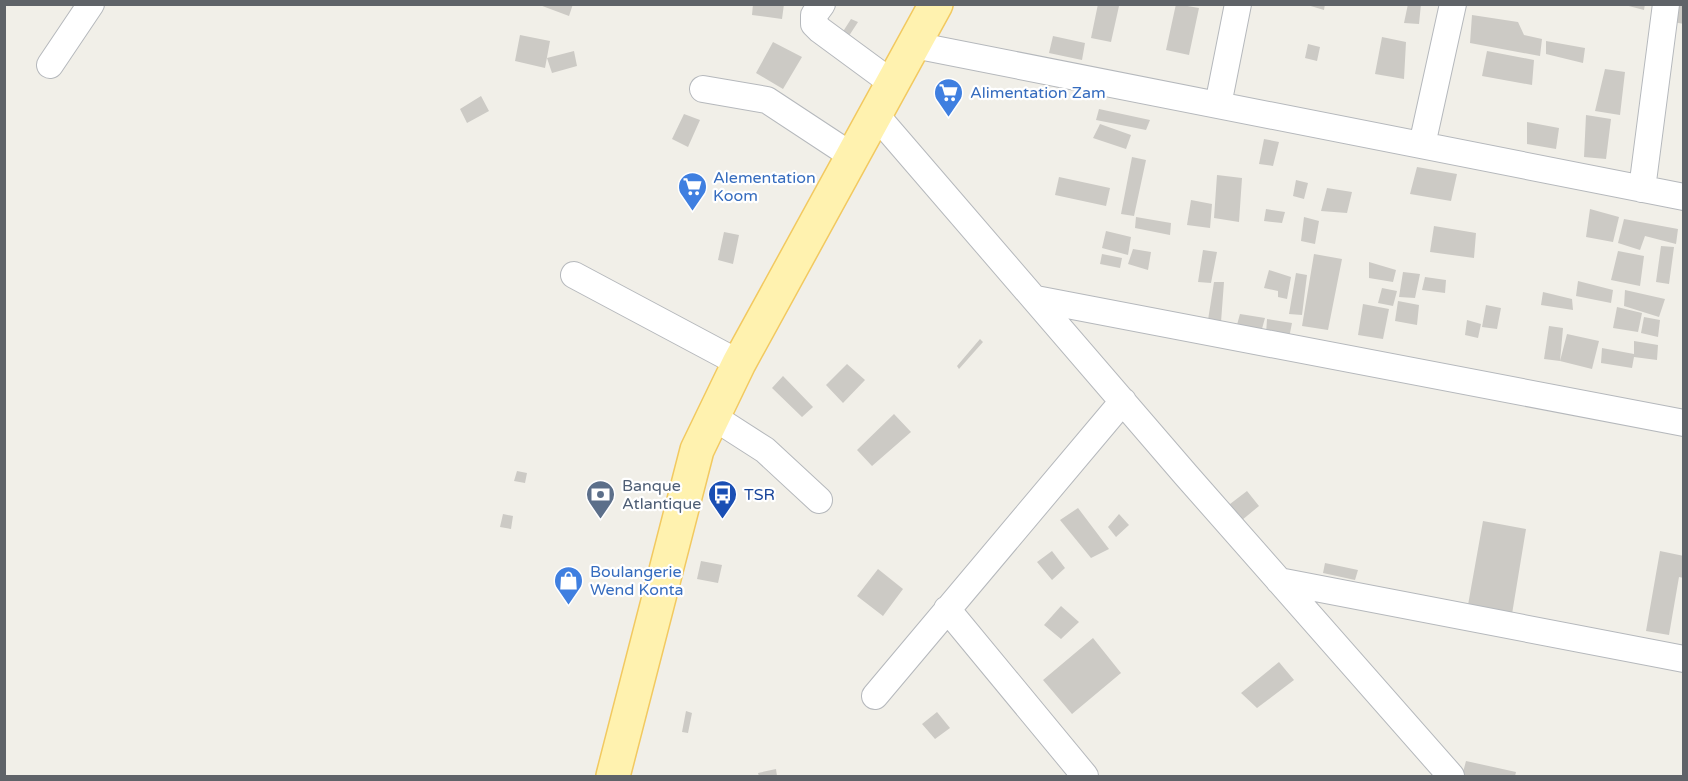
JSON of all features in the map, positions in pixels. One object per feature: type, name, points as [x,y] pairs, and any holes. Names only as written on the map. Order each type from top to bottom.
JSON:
[{"type":"main road","points":[[613,777],[697,450],[739,363],[914,45],[927,8]]},
{"type":"street","points":[[50,65],[91,4]]},
{"type":"street","points":[[822,4],[814,15],[814,24],[892,83]]},
{"type":"street","points":[[1218,105],[1238,4]]},
{"type":"street","points":[[1422,145],[1453,4]]},
{"type":"street","points":[[1642,189],[1666,4]]},
{"type":"street","points":[[914,45],[1683,197]]},
{"type":"street","points":[[703,89],[767,100],[852,156]]},
{"type":"street","points":[[875,114],[1451,777]]},
{"type":"street","points":[[574,275],[739,363]]},
{"type":"street","points":[[1036,299],[1683,423]]},
{"type":"street","points":[[875,696],[1123,401]]},
{"type":"street","points":[[712,416],[765,450],[819,500]]},
{"type":"street","points":[[1279,581],[1683,659]]},
{"type":"street","points":[[947,609],[1085,777]]},
{"type":"building","points":[[537,4],[573,4],[569,16]]},
{"type":"building","points":[[753,4],[784,4],[782,19],[752,15]]},
{"type":"building","points":[[1098,4],[1119,6],[1111,42],[1091,38]]},
{"type":"building","points":[[1176,4],[1199,8],[1189,55],[1166,50]]},
{"type":"building","points":[[1304,4],[1325,4],[1324,10]]},
{"type":"building","points":[[1408,4],[1421,4],[1419,24],[1404,23]]},
{"type":"building","points":[[1621,4],[1645,4],[1644,10]]},
{"type":"building","points":[[1676,4],[1684,4],[1684,24],[1673,22]]},
{"type":"building","points":[[1472,15],[1518,22],[1524,35],[1542,39],[1540,56],[1470,43]]},
{"type":"building","points":[[851,19],[858,22],[843,45],[837,41]]},
{"type":"building","points":[[520,35],[550,41],[545,68],[515,61]]},
{"type":"building","points":[[1053,36],[1085,43],[1082,60],[1049,53]]},
{"type":"building","points":[[1382,37],[1406,42],[1404,79],[1375,74]]},
{"type":"building","points":[[1546,41],[1585,48],[1583,63],[1546,54]]},
{"type":"building","points":[[773,42],[802,57],[783,89],[756,73]]},
{"type":"building","points":[[1308,44],[1320,47],[1317,61],[1305,58]]},
{"type":"building","points":[[574,51],[577,66],[552,73],[547,58]]},
{"type":"building","points":[[1487,51],[1534,60],[1532,85],[1482,76]]},
{"type":"building","points":[[1605,69],[1625,72],[1620,115],[1595,111]]},
{"type":"building","points":[[481,96],[489,111],[467,123],[460,109]]},
{"type":"building","points":[[1099,109],[1150,120],[1146,130],[1096,120]]},
{"type":"building","points":[[684,114],[700,120],[688,147],[672,139]]},
{"type":"building","points":[[1586,115],[1611,119],[1606,159],[1584,157]]},
{"type":"building","points":[[1527,122],[1559,128],[1556,149],[1527,144]]},
{"type":"building","points":[[1100,124],[1131,135],[1126,149],[1093,138]]},
{"type":"building","points":[[1264,139],[1279,142],[1273,166],[1259,164]]},
{"type":"building","points":[[1132,157],[1146,160],[1134,216],[1121,214]]},
{"type":"building","points":[[1417,167],[1457,174],[1451,201],[1410,194]]},
{"type":"building","points":[[1217,175],[1242,178],[1239,222],[1214,218]]},
{"type":"building","points":[[1059,177],[1110,188],[1106,206],[1055,195]]},
{"type":"building","points":[[1296,180],[1308,183],[1304,199],[1293,196]]},
{"type":"building","points":[[1327,188],[1352,192],[1347,213],[1321,211]]},
{"type":"building","points":[[1191,200],[1212,204],[1210,228],[1187,225]]},
{"type":"building","points":[[1266,209],[1285,212],[1282,223],[1264,221]]},
{"type":"building","points":[[1590,209],[1619,217],[1613,242],[1586,237]]},
{"type":"building","points":[[1136,217],[1171,223],[1170,235],[1135,228]]},
{"type":"building","points":[[1304,217],[1319,221],[1315,244],[1301,241]]},
{"type":"building","points":[[1624,219],[1678,229],[1676,244],[1645,236],[1640,250],[1618,243]]},
{"type":"building","points":[[1434,226],[1476,233],[1474,258],[1430,252]]},
{"type":"building","points":[[1106,231],[1131,237],[1128,255],[1102,248]]},
{"type":"building","points":[[724,232],[739,235],[733,264],[718,260]]},
{"type":"building","points":[[1661,246],[1674,247],[1669,284],[1656,282]]},
{"type":"building","points":[[1133,249],[1151,252],[1148,270],[1128,264]]},
{"type":"building","points":[[1203,250],[1217,252],[1211,283],[1198,282]]},
{"type":"building","points":[[1618,251],[1644,256],[1640,286],[1611,280]]},
{"type":"building","points":[[1102,254],[1122,258],[1120,268],[1100,264]]},
{"type":"building","points":[[1314,254],[1342,259],[1328,330],[1302,326]]},
{"type":"building","points":[[1369,262],[1396,270],[1393,282],[1369,278]]},
{"type":"building","points":[[1269,270],[1291,277],[1287,299],[1278,297],[1278,291],[1264,288]]},
{"type":"building","points":[[1403,272],[1420,274],[1415,298],[1399,297]]},
{"type":"building","points":[[1296,273],[1307,275],[1302,315],[1289,314]]},
{"type":"building","points":[[1425,277],[1446,280],[1445,293],[1422,290]]},
{"type":"building","points":[[1578,281],[1613,290],[1611,303],[1576,296]]},
{"type":"building","points":[[1214,282],[1224,282],[1221,322],[1208,320]]},
{"type":"building","points":[[1382,288],[1397,291],[1393,306],[1378,303]]},
{"type":"building","points":[[1625,290],[1665,299],[1659,317],[1624,306]]},
{"type":"building","points":[[1543,292],[1572,299],[1573,310],[1541,305]]},
{"type":"building","points":[[1398,301],[1419,305],[1417,325],[1395,321]]},
{"type":"building","points":[[1363,304],[1389,309],[1383,339],[1358,335]]},
{"type":"building","points":[[1486,305],[1501,308],[1497,329],[1482,327]]},
{"type":"building","points":[[1617,307],[1642,313],[1638,332],[1613,328]]},
{"type":"building","points":[[1240,314],[1265,318],[1260,336],[1235,332]]},
{"type":"building","points":[[1644,317],[1660,320],[1658,337],[1641,333]]},
{"type":"building","points":[[1267,319],[1292,323],[1289,338],[1266,334]]},
{"type":"building","points":[[1467,320],[1481,324],[1478,338],[1465,335]]},
{"type":"building","points":[[1549,326],[1563,328],[1560,361],[1544,359]]},
{"type":"building","points":[[1567,334],[1599,341],[1592,369],[1560,361]]},
{"type":"building","points":[[980,339],[983,342],[959,369],[957,366]]},
{"type":"building","points":[[1634,341],[1658,345],[1657,360],[1634,357],[1632,368],[1601,363],[1602,348],[1634,354]]},
{"type":"building","points":[[847,364],[865,380],[843,403],[826,385]]},
{"type":"building","points":[[783,376],[813,407],[802,417],[772,388]]},
{"type":"building","points":[[894,414],[911,432],[872,466],[857,450]]},
{"type":"building","points":[[517,471],[527,473],[525,483],[514,481]]},
{"type":"building","points":[[1247,491],[1259,506],[1230,530],[1217,514]]},
{"type":"building","points":[[1078,508],[1109,549],[1091,558],[1060,520]]},
{"type":"building","points":[[503,514],[513,516],[511,529],[500,527]]},
{"type":"building","points":[[1119,514],[1129,525],[1116,537],[1108,527]]},
{"type":"building","points":[[1483,521],[1526,529],[1512,614],[1468,605]]},
{"type":"building","points":[[1052,551],[1065,568],[1052,580],[1037,562]]},
{"type":"building","points":[[1660,551],[1684,556],[1684,578],[1679,577],[1669,635],[1646,631]]},
{"type":"building","points":[[701,561],[722,565],[718,583],[697,579]]},
{"type":"building","points":[[1325,563],[1358,570],[1355,580],[1323,573]]},
{"type":"building","points":[[878,569],[903,589],[883,616],[857,596]]},
{"type":"building","points":[[1061,606],[1079,622],[1061,639],[1044,625]]},
{"type":"building","points":[[1093,638],[1121,673],[1072,714],[1043,680]]},
{"type":"building","points":[[1279,662],[1294,680],[1257,708],[1241,693]]},
{"type":"building","points":[[686,711],[692,713],[688,733],[682,732]]},
{"type":"building","points":[[937,712],[950,728],[935,739],[922,724]]},
{"type":"building","points":[[1466,761],[1516,772],[1515,776],[1462,776]]},
{"type":"building","points":[[776,769],[777,776],[759,776],[758,773]]},
{"type":"place","name":"Alimentation Zam","points":[[949,118]]},
{"type":"place","name":"Alementation Koom","points":[[692,212]]},
{"type":"place","name":"Banque Atlantique","points":[[601,520]]},
{"type":"place","name":"TSR","points":[[723,520]]},
{"type":"place","name":"Boulangerie Wend Konta","points":[[569,606]]}]
